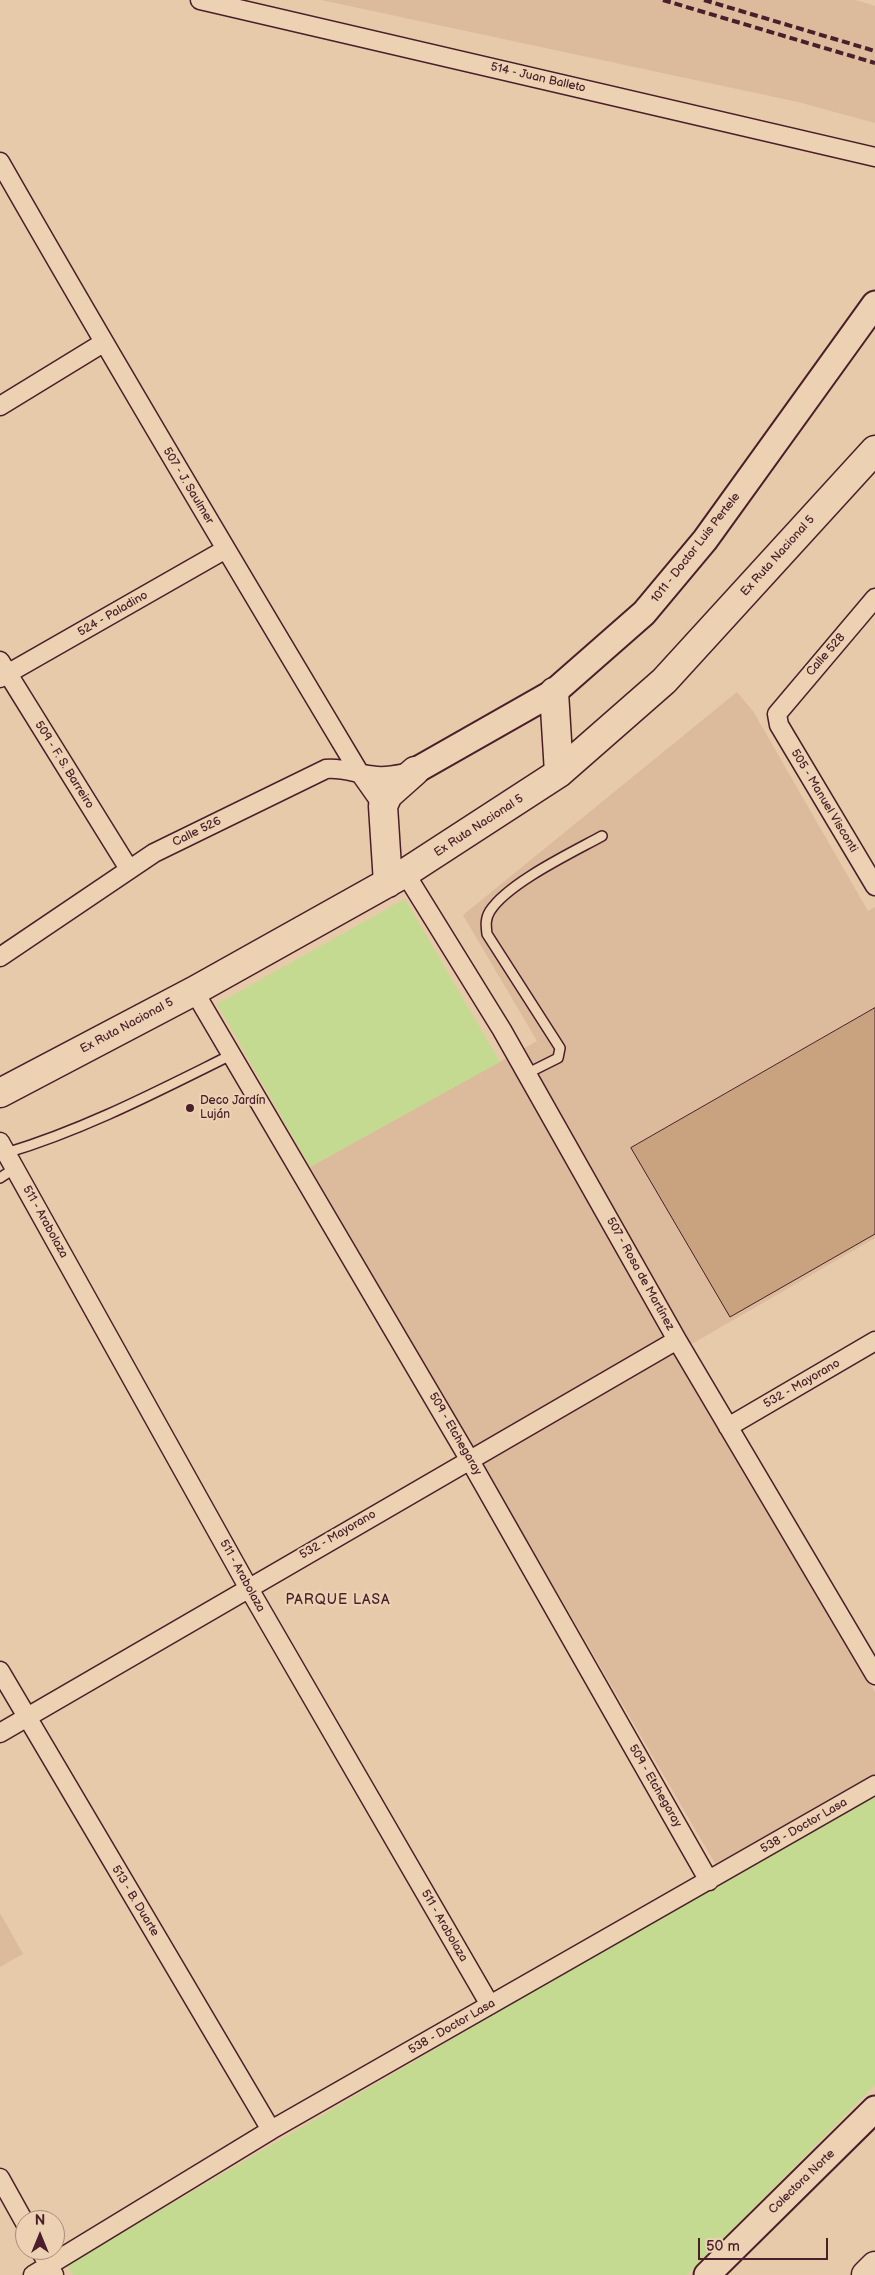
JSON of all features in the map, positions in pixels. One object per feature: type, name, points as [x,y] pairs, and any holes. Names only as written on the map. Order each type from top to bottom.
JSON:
[{"type":"main road","name":"Ex Ruta Nacional 5","points":[[0,1093],[194,991],[396,878],[559,773],[664,681],[875,450]]},
{"type":"main road","points":[[554,692],[559,773]]},
{"type":"main road","points":[[396,878],[383,806],[388,795],[415,771]]},
{"type":"main road","points":[[866,2275],[875,2266]]},
{"type":"street","name":"514 - Juan Balleto","points":[[200,0],[875,157]]},
{"type":"street","name":"507 - J. Saulmer","points":[[0,162],[103,342],[226,549],[359,772],[383,806]]},
{"type":"street","name":"1011 - Doctor Luis Pertele","points":[[415,771],[554,692],[616,640],[668,587],[705,540],[875,304]]},
{"type":"street","points":[[0,406],[103,342]]},
{"type":"street","name":"524 - Paladino","points":[[3,671],[226,549]]},
{"type":"street","name":"Calle 528","points":[[777,714],[875,598]]},
{"type":"street","name":"509 - F. S. Barreiro","points":[[3,671],[129,869]]},
{"type":"street","name":"505 - Manuel Visconti","points":[[777,714],[779,725],[875,886]]},
{"type":"street","name":"Calle 526","points":[[0,957],[154,853],[326,770],[338,768],[375,776],[390,776],[415,771]]},
{"type":"street","name":"507 - Rosa de Martínez","points":[[396,878],[526,1074],[677,1340],[875,1675]]},
{"type":"street","name":"509 - Etchegaray","points":[[194,991],[233,1054],[469,1459],[709,1881]]},
{"type":"street","name":"511 - Arabolaza","points":[[3,1148],[7,1173],[490,2005]]},
{"type":"street","name":"532 - Mayorano","points":[[0,1733],[248,1587],[677,1340]]},
{"type":"street","name":"532 - Mayorano","points":[[728,1427],[875,1341]]},
{"type":"street","name":"513 - B. Duarte","points":[[0,1671],[271,2130]]},
{"type":"street","name":"538 - Doctor Lasa","points":[[44,2266],[271,2130],[875,1785]]},
{"type":"street","name":"Colectora Norte","points":[[707,2275],[875,2109]]},
{"type":"street","points":[[0,2178],[18,2210]]},
{"type":"lane","points":[[526,1074],[558,1058],[560,1048],[488,934],[485,923],[497,902],[538,871],[602,836]]},
{"type":"lane","points":[[3,1148],[55,1138],[111,1114],[233,1054]]},
{"type":"shaded area","points":[[321,0],[856,0],[875,6],[875,123],[798,102]]},
{"type":"shaded area","points":[[737,692],[753,711],[868,911],[875,907],[875,1238],[678,1352],[875,1692],[875,1791],[724,1879],[310,1167],[537,1041],[463,915]]},
{"type":"shaded area","points":[[0,1913],[23,1954],[0,1967]]},
{"type":"green space","points":[[405,899],[500,1062],[310,1167],[217,1004]]},
{"type":"green space","points":[[875,1791],[875,2085],[687,2275],[73,2275],[67,2265]]},
{"type":"building","points":[[875,1008],[875,1234],[730,1317],[631,1148]]},
{"type":"railway","points":[[663,0],[875,63]]},
{"type":"railway","points":[[704,0],[875,51]]},
{"type":"place","name":"Deco Jardín Luján","points":[[190,1108]]},
{"type":"district","name":"PARQUE LASA","points":[[338,1600]]}]
